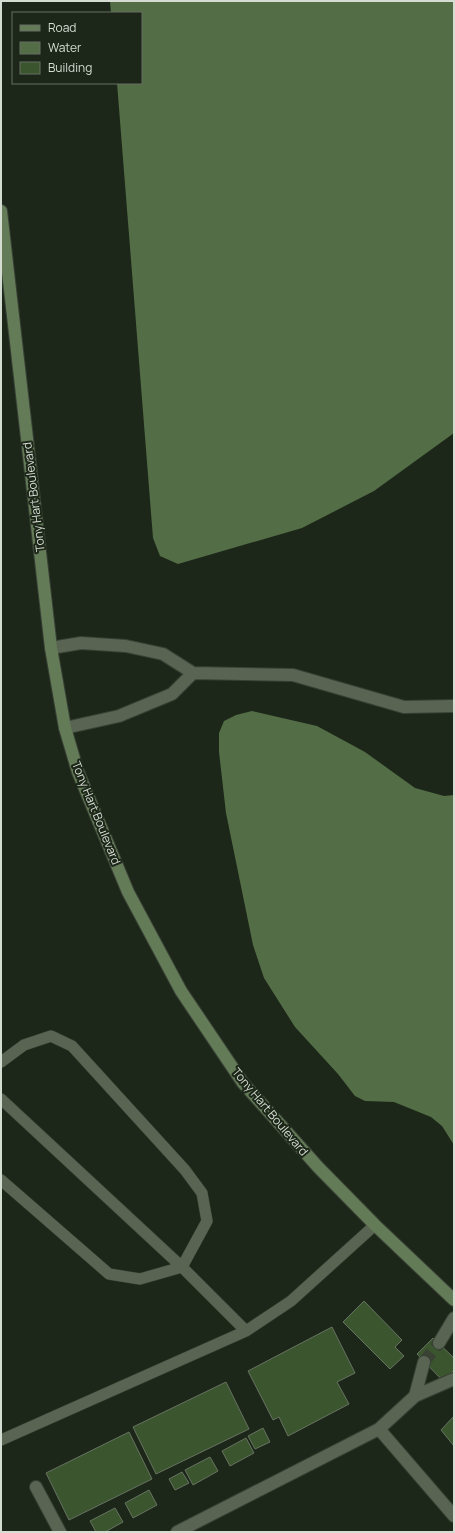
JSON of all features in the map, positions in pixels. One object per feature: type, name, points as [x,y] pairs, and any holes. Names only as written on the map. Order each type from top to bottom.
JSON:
[{"type":"street","name":"Tony Hart Boulevard","points":[[1,211],[51,648],[64,728],[78,772],[128,892],[181,991],[243,1083],[318,1167],[375,1225],[454,1300]]},
{"type":"street","points":[[51,648],[81,643],[126,646],[163,654],[194,673],[293,675],[404,707],[454,706]]},
{"type":"street","points":[[64,728],[119,716],[172,694],[194,673]]},
{"type":"street","points":[[439,1343],[454,1318]]},
{"type":"street","points":[[416,1396],[424,1362]]},
{"type":"street","points":[[177,1532],[379,1429],[416,1396],[454,1378]]},
{"type":"street","points":[[379,1429],[454,1516]]},
{"type":"street","points":[[36,1487],[60,1532]]},
{"type":"lane","points":[[1,1062],[24,1045],[51,1036],[72,1046],[185,1170],[202,1193],[207,1221],[182,1267],[140,1279],[109,1274],[1,1180]]},
{"type":"lane","points":[[1,1099],[182,1267],[246,1331]]},
{"type":"lane","points":[[1,1440],[246,1331],[292,1301],[375,1225]]},
{"type":"water","points":[[110,1],[454,1],[454,433],[374,491],[302,528],[178,564],[160,556],[153,538],[117,84],[142,84],[142,12],[111,12]]},
{"type":"water","points":[[252,711],[317,726],[365,752],[415,788],[444,796],[454,795],[454,1145],[442,1126],[431,1117],[394,1102],[365,1101],[355,1096],[338,1074],[295,1027],[264,978],[253,945],[226,813],[219,752],[219,733],[224,721],[236,715]]},
{"type":"building","points":[[364,1301],[402,1340],[395,1347],[404,1356],[390,1369],[343,1322]]},
{"type":"building","points":[[332,1327],[355,1373],[337,1382],[349,1404],[288,1436],[279,1417],[273,1420],[248,1371]]},
{"type":"building","points":[[433,1338],[454,1358],[454,1370],[443,1381],[417,1354]]},
{"type":"building","points":[[226,1382],[249,1429],[156,1474],[133,1427]]},
{"type":"building","points":[[454,1416],[454,1446],[441,1430]]},
{"type":"building","points":[[263,1428],[270,1442],[255,1449],[248,1436]]},
{"type":"building","points":[[129,1432],[152,1479],[69,1520],[46,1473]]},
{"type":"building","points":[[246,1438],[254,1453],[230,1466],[222,1451]]},
{"type":"building","points":[[210,1457],[218,1471],[193,1485],[185,1470]]},
{"type":"building","points":[[182,1472],[189,1483],[175,1490],[169,1479]]},
{"type":"building","points":[[149,1490],[157,1505],[133,1518],[125,1503]]},
{"type":"building","points":[[115,1508],[123,1522],[105,1532],[96,1532],[90,1521]]},
{"type":"tunnel","points":[[424,1362],[439,1343]]}]
